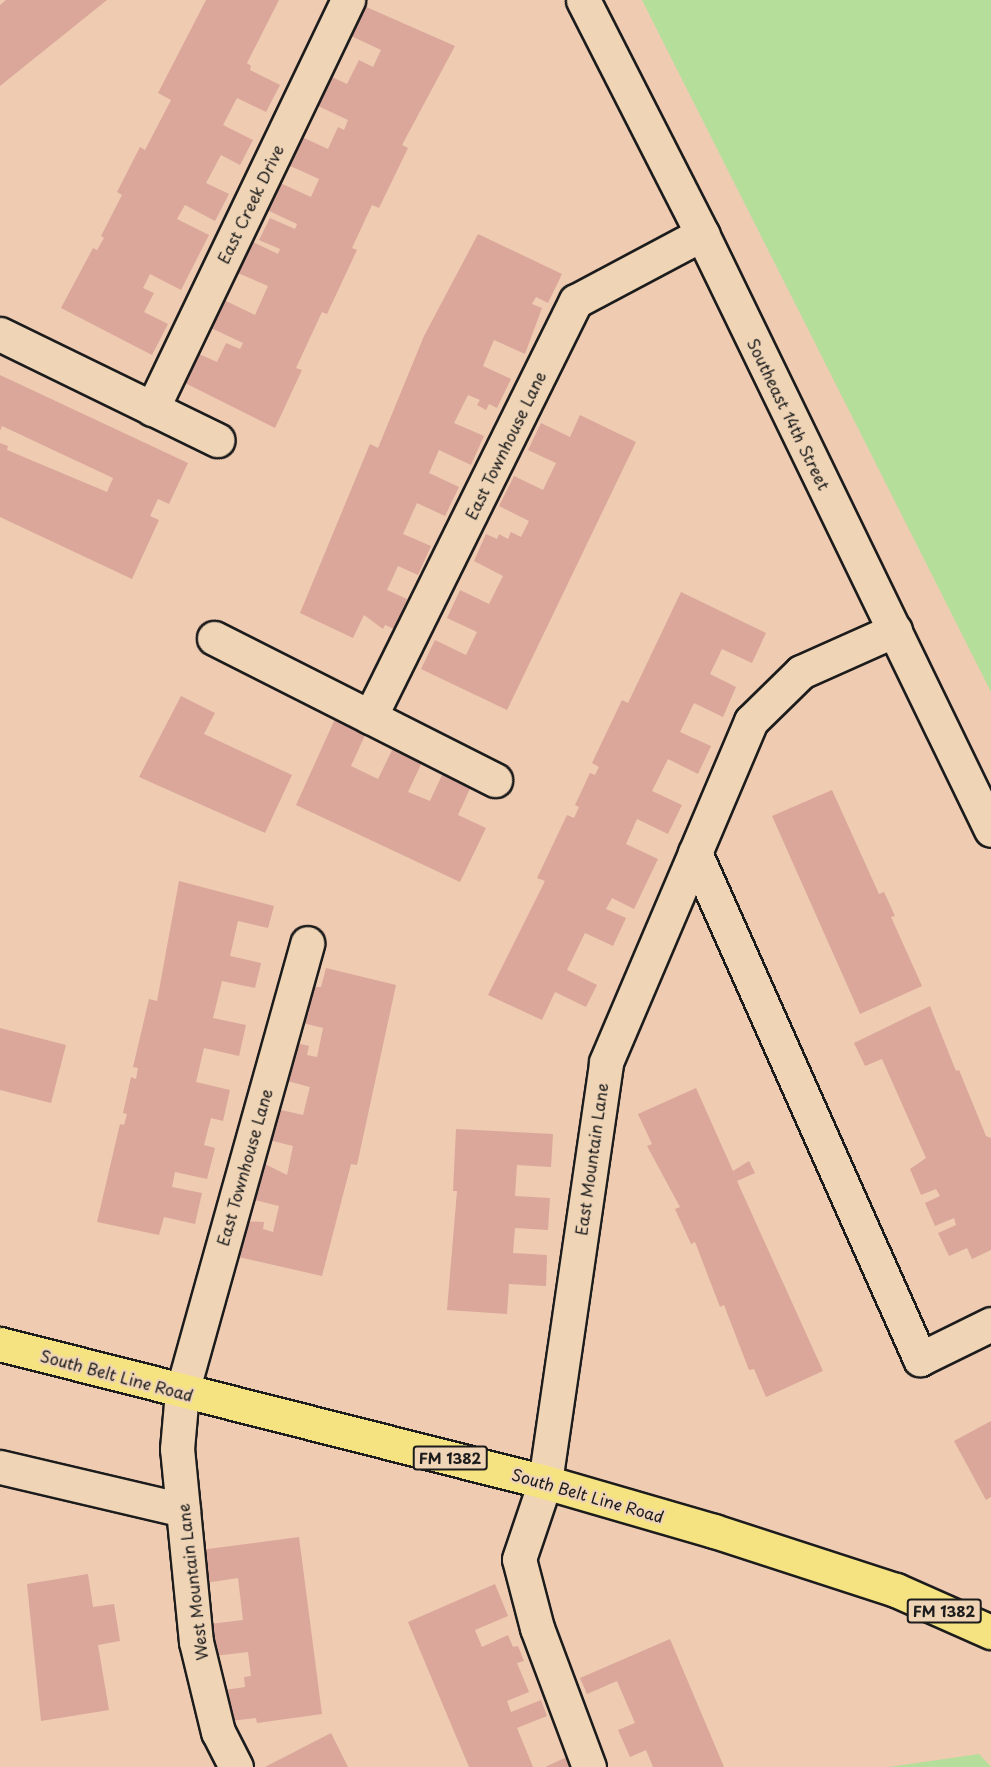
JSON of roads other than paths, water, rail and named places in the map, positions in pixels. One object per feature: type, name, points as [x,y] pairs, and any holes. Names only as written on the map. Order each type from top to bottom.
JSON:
[{"type":"main road","name":"South Belt Line Road","points":[[0,1344],[182,1392],[545,1482],[896,1590],[991,1632]]},
{"type":"street","name":"East Creek Drive","points":[[153,409],[348,0]]},
{"type":"street","name":"Southeast 14th Street","points":[[583,0],[702,234],[991,830]]},
{"type":"street","name":"East Townhouse Lane","points":[[370,717],[576,302],[702,234]]},
{"type":"street","points":[[0,334],[217,440]]},
{"type":"street","name":"East Mountain Lane","points":[[545,1482],[606,1062],[751,721],[801,672],[895,630]]},
{"type":"street","points":[[214,638],[495,780]]},
{"type":"street","points":[[695,853],[920,1359],[991,1324]]},
{"type":"street","name":"East Townhouse Lane","points":[[182,1392],[307,943]]},
{"type":"street","name":"West Mountain Lane","points":[[182,1392],[177,1449],[195,1642],[218,1732],[236,1767]]},
{"type":"street","points":[[0,1467],[183,1510]]},
{"type":"street","points":[[545,1482],[519,1559],[537,1628],[589,1767]]}]
